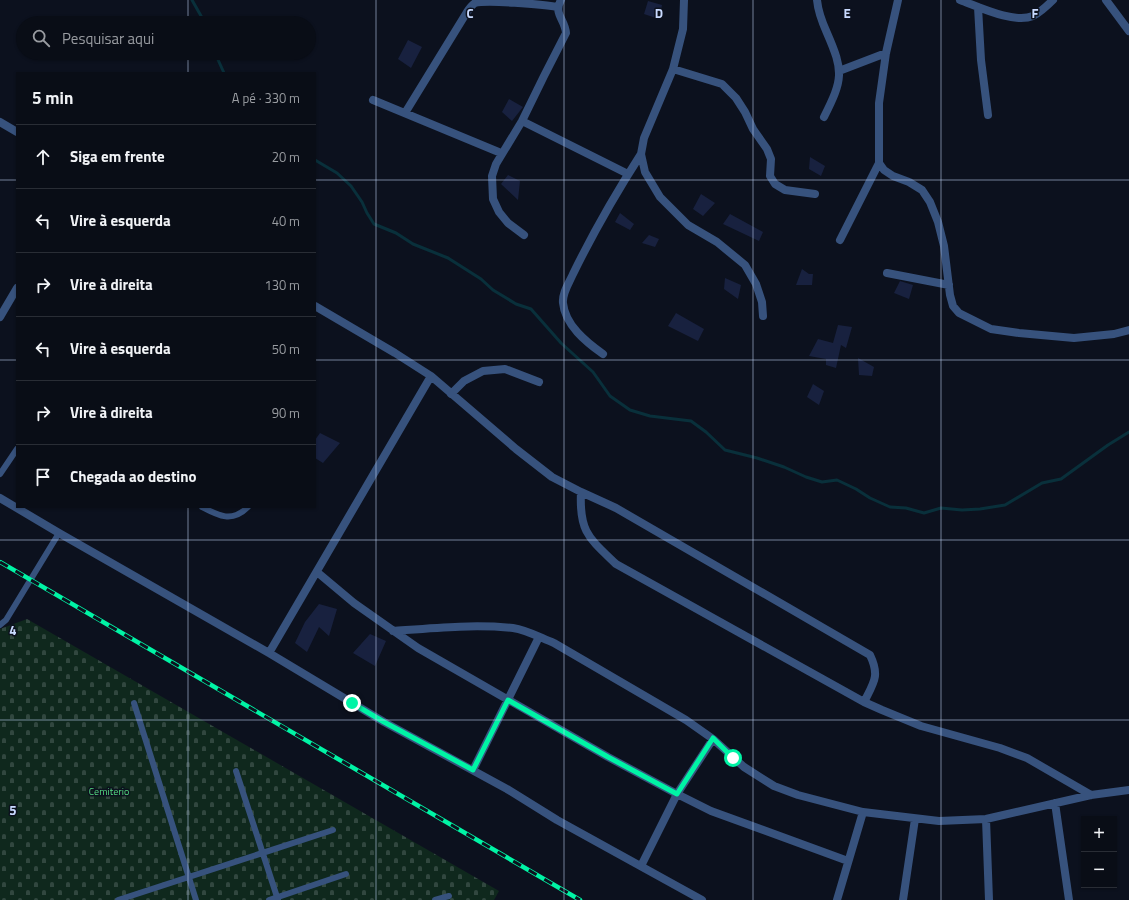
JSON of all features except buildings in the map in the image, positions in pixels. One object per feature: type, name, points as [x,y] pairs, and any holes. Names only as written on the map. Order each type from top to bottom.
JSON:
[{"type":"street","points":[[405,113],[474,3],[483,0],[559,3],[558,13],[566,25],[566,33],[522,121],[501,153],[492,176],[492,199],[499,212],[508,223],[524,235]]},
{"type":"street","points":[[603,354],[590,345],[573,327],[565,314],[562,301],[565,290],[581,257],[641,154],[644,138],[673,69],[683,29],[684,0]]},
{"type":"street","points":[[817,0],[821,18],[835,51],[839,71],[835,95],[824,118]]},
{"type":"street","points":[[840,240],[879,163],[879,103],[886,53],[898,0]]},
{"type":"street","points":[[960,0],[1012,17],[1023,18],[1032,16],[1041,11],[1053,0]]},
{"type":"street","points":[[1106,0],[1129,31]]},
{"type":"street","points":[[978,7],[981,60],[988,115]]},
{"type":"street","points":[[839,71],[886,53]]},
{"type":"street","points":[[673,69],[722,84],[736,98],[753,129],[767,149],[771,158],[770,176],[775,184],[785,190],[815,194]]},
{"type":"street","points":[[374,100],[501,153]]},
{"type":"street","points":[[522,121],[628,174]]},
{"type":"street","points":[[0,122],[16,131]]},
{"type":"street","points":[[641,154],[645,172],[660,197],[688,225],[717,242],[746,265],[756,284],[762,302],[763,316]]},
{"type":"street","points":[[879,163],[884,170],[893,176],[909,182],[922,190],[930,202],[938,222],[944,246],[950,295],[953,306],[959,313],[992,329],[1019,333],[1074,338],[1114,334],[1129,330]]},
{"type":"street","points":[[887,273],[949,285]]},
{"type":"street","points":[[0,317],[16,290]]},
{"type":"street","points":[[316,307],[395,352],[431,376],[516,449],[552,477],[616,508],[870,655],[875,667],[874,680],[864,702]]},
{"type":"street","points":[[451,394],[464,381],[483,371],[506,369],[539,382]]},
{"type":"street","points":[[269,653],[431,376]]},
{"type":"street","points":[[581,492],[580,508],[583,526],[593,543],[616,564],[864,702],[921,726],[1000,748],[1027,758],[1091,795]]},
{"type":"street","points":[[0,498],[16,507]]},
{"type":"street","points":[[17,508],[269,653],[384,722],[473,770],[557,820],[702,900]]},
{"type":"street","points":[[317,572],[354,603],[393,632],[418,648],[608,757],[677,794],[711,810],[848,861]]},
{"type":"street","points":[[393,632],[467,626],[515,628],[539,636],[554,643],[686,720],[713,738],[744,767],[774,786],[798,795],[863,812],[939,821],[986,819],[1091,795],[1129,790]]},
{"type":"street","points":[[473,770],[539,636]]},
{"type":"street","points":[[641,866],[677,794],[713,738]]},
{"type":"street","points":[[1055,804],[1069,900]]},
{"type":"street","points":[[837,900],[863,812]]},
{"type":"street","points":[[903,900],[915,819]]},
{"type":"street","points":[[986,819],[989,900]]},
{"type":"lane","points":[[0,474],[16,450]]},
{"type":"lane","points":[[204,508],[219,516],[235,517],[247,508]]},
{"type":"lane","points":[[0,625],[6,620],[59,533]]},
{"type":"lane","points":[[134,703],[196,900]]},
{"type":"lane","points":[[236,771],[278,899]]},
{"type":"lane","points":[[118,900],[333,830]]},
{"type":"lane","points":[[269,900],[278,899],[346,874]]},
{"type":"lane","points":[[435,900],[449,896]]},
{"type":"green space","name":"Cemiterio","points":[[27,619],[499,891],[494,900],[0,900],[0,629]]},
{"type":"waterway","points":[[192,0],[201,16]]},
{"type":"waterway","points":[[218,60],[224,72]]},
{"type":"waterway","points":[[316,161],[337,173],[351,186],[374,224],[396,233],[413,244],[448,258],[481,279],[493,290],[516,304],[531,309],[561,343],[593,372],[610,396],[630,410],[650,416],[691,421],[706,432],[725,450],[757,458],[822,482],[837,480],[890,507],[906,508],[924,513],[941,508],[962,510],[1005,505],[1042,483],[1061,479],[1108,445],[1129,432]]},
{"type":"railway","points":[[0,562],[580,900]]},
{"type":"route","points":[[352,703],[473,770],[508,700],[608,757],[677,794],[713,738],[733,758]]}]
